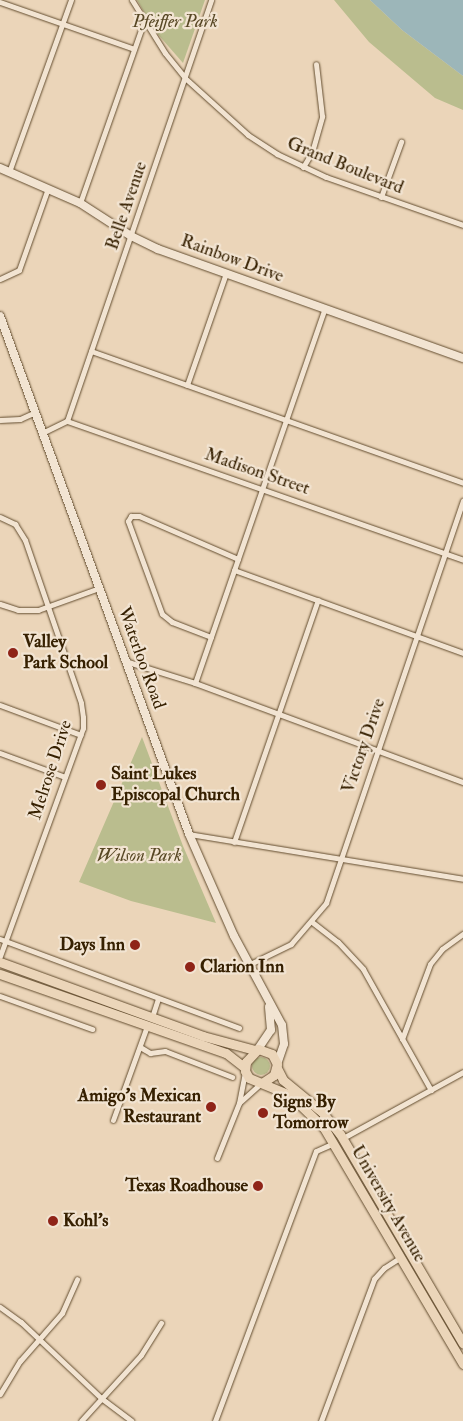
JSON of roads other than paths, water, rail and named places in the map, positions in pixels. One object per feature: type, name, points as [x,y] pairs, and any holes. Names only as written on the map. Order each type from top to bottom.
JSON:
[{"type":"main road","name":"Rainbow Drive","points":[[0,168],[80,203],[131,236],[226,273],[463,358]]},
{"type":"main road","name":"Waterloo Road","points":[[0,316],[44,432],[99,588],[128,662],[189,834],[248,965],[284,1034],[277,1066]]},
{"type":"main road","points":[[0,962],[192,1032],[272,1054],[277,1066],[270,1079],[262,1083],[248,1078],[245,1070],[226,1053],[0,974]]},
{"type":"main road","name":"Waterloo Road","points":[[257,1050],[271,1030],[268,1005]]},
{"type":"main road","points":[[147,1026],[155,1024],[175,1032],[192,1032]]},
{"type":"main road","points":[[245,1070],[257,1050]]},
{"type":"main road","name":"University Avenue","points":[[277,1066],[283,1080],[322,1112],[344,1138],[463,1344]]},
{"type":"main road","name":"University Avenue","points":[[262,1083],[290,1095],[306,1109],[334,1143],[463,1364]]},
{"type":"street","points":[[9,172],[71,0]]},
{"type":"street","name":"Grand Boulevard","points":[[132,0],[144,21],[185,78],[248,135],[303,167],[381,197],[463,225]]},
{"type":"street","name":"Belle Avenue","points":[[67,421],[211,0]]},
{"type":"street","points":[[0,2],[134,49]]},
{"type":"street","points":[[80,203],[144,21]]},
{"type":"street","points":[[303,167],[312,152],[322,116],[316,64]]},
{"type":"street","points":[[381,197],[400,142]]},
{"type":"street","points":[[0,279],[18,270],[48,188]]},
{"type":"street","points":[[187,385],[226,273]]},
{"type":"street","points":[[195,683],[325,308]]},
{"type":"street","points":[[91,351],[463,483]]},
{"type":"street","points":[[0,420],[19,419],[36,412]]},
{"type":"street","points":[[44,432],[67,421]]},
{"type":"street","name":"Madison Street","points":[[67,421],[463,560]]},
{"type":"street","name":"Victory Drive","points":[[248,965],[285,948],[312,922],[330,894],[339,858],[463,502]]},
{"type":"street","points":[[211,637],[172,622],[162,614],[129,519],[139,516],[238,559]]},
{"type":"street","name":"Melrose Drive","points":[[0,517],[10,520],[23,534],[81,702],[81,735],[3,940],[0,956]]},
{"type":"street","points":[[234,570],[463,653]]},
{"type":"street","points":[[0,604],[24,611],[47,606],[99,588]]},
{"type":"street","points":[[234,842],[318,600]]},
{"type":"street","points":[[128,662],[195,683],[463,782]]},
{"type":"street","points":[[0,706],[81,735]]},
{"type":"street","points":[[0,753],[65,777]]},
{"type":"street","points":[[189,834],[463,879]]},
{"type":"street","points":[[312,922],[357,961],[431,1090]]},
{"type":"street","points":[[402,1039],[430,964],[442,949],[463,934]]},
{"type":"street","points":[[3,940],[239,1028]]},
{"type":"street","points":[[0,996],[92,1029]]},
{"type":"street","points":[[152,1018],[158,999]]},
{"type":"street","points":[[113,1120],[147,1026]]},
{"type":"street","points":[[140,1047],[150,1053],[165,1051],[232,1077]]},
{"type":"street","points":[[217,1158],[239,1104],[245,1070]]},
{"type":"street","points":[[344,1138],[463,1072]]},
{"type":"street","points":[[239,1104],[262,1083]]},
{"type":"street","points":[[215,1421],[316,1151],[334,1143]]},
{"type":"street","points":[[321,1421],[374,1279],[384,1268],[409,1252]]},
{"type":"street","points":[[0,1394],[20,1361],[62,1313],[77,1279]]},
{"type":"street","points":[[0,1307],[40,1340],[101,1398],[131,1421]]},
{"type":"street","points":[[81,1421],[141,1355],[161,1323]]},
{"type":"water","points":[[370,0],[463,0],[463,76],[402,30]]},
{"type":"place","name":"Valley Park School","points":[[13,653]]},
{"type":"place","name":"Saint Lukes Episcopal Church","points":[[101,785]]},
{"type":"place","name":"Days Inn","points":[[135,945]]},
{"type":"place","name":"Clarion Inn","points":[[190,967]]},
{"type":"place","name":"Amigo's Mexican Restaurant","points":[[211,1107]]},
{"type":"place","name":"Signs By Tomorrow","points":[[263,1113]]},
{"type":"place","name":"Texas Roadhouse","points":[[258,1186]]},
{"type":"place","name":"Kohl's","points":[[53,1221]]},
{"type":"park label","name":"Pfeiffer Park","points":[[175,22]]},
{"type":"park label","name":"Wilson Park","points":[[139,856]]}]
